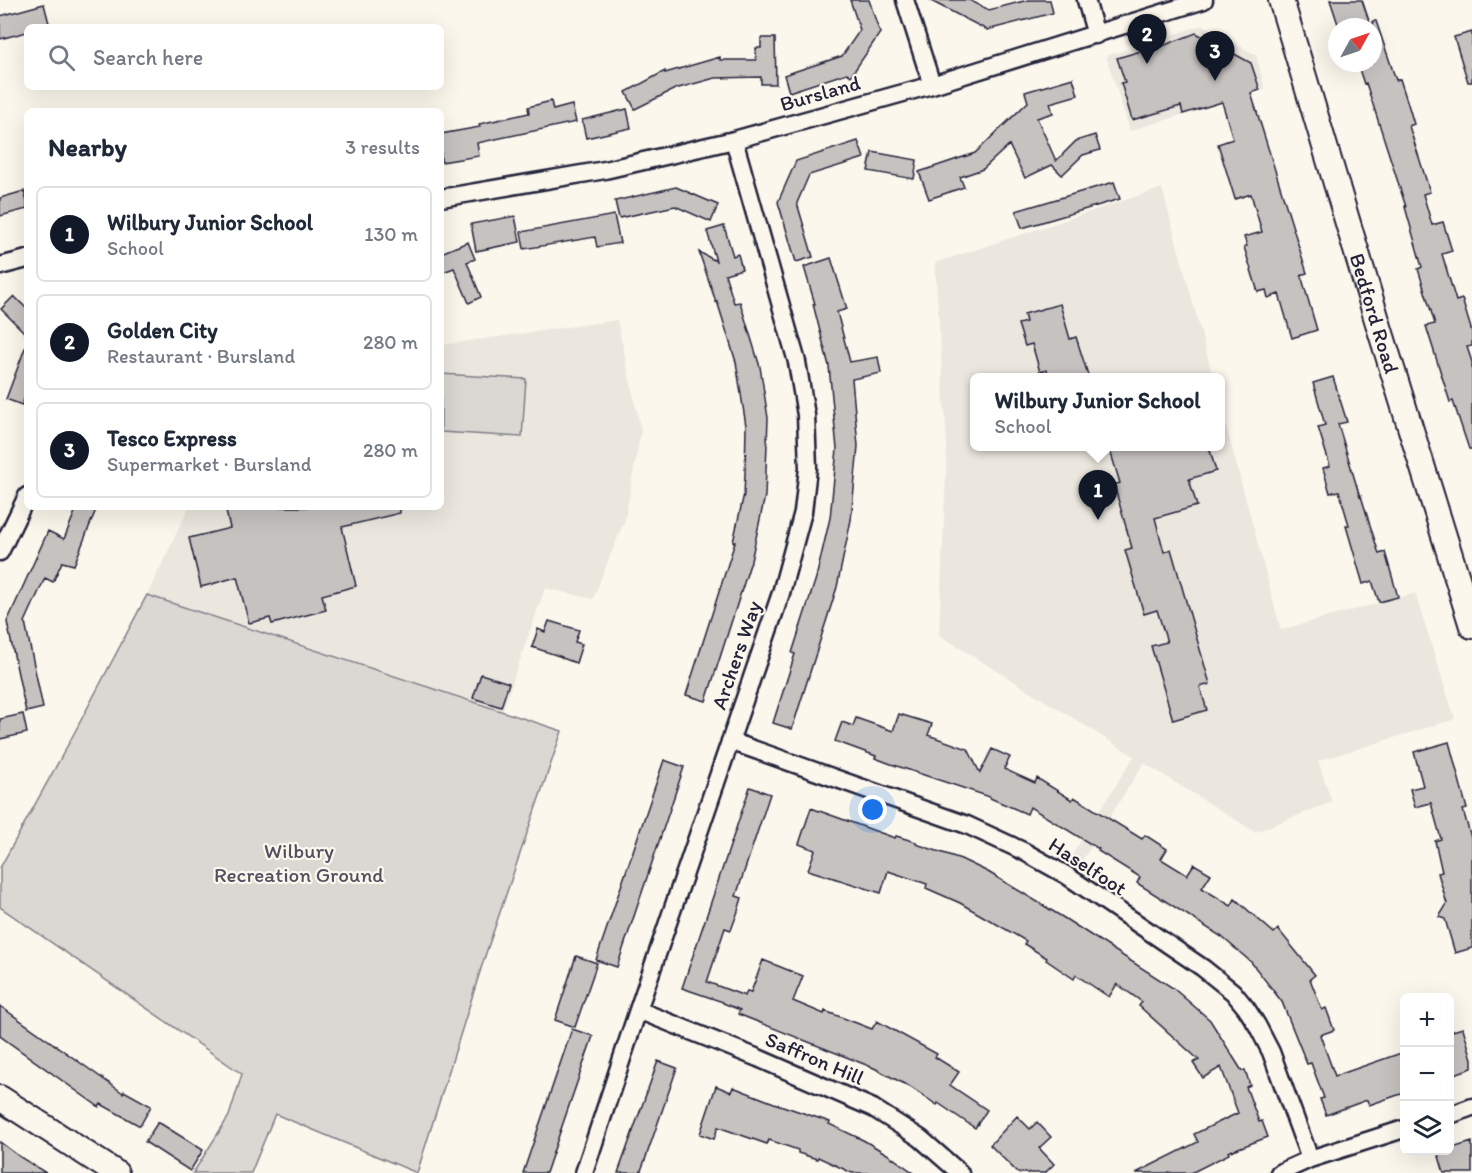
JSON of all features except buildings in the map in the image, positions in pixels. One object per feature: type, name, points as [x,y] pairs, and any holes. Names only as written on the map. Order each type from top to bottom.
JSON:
[{"type":"street","points":[[905,0],[932,85]]},
{"type":"street","points":[[1086,0],[1096,35]]},
{"type":"street","name":"Bursland","points":[[444,197],[605,170],[734,140],[932,85],[1204,0]]},
{"type":"street","name":"Bedford Road","points":[[1281,0],[1472,626]]},
{"type":"street","name":"Archers Way","points":[[584,1173],[781,593],[803,512],[808,468],[806,415],[797,362],[734,140]]},
{"type":"street","points":[[0,266],[24,260]]},
{"type":"street","points":[[0,552],[24,502]]},
{"type":"street","name":"Haselfoot","points":[[730,741],[998,838],[1066,875],[1203,968],[1233,992],[1257,1025],[1271,1052],[1310,1159]]},
{"type":"street","name":"Saffron Hill","points":[[638,1010],[758,1058],[873,1108],[920,1138],[960,1173]]},
{"type":"street","points":[[0,1098],[103,1169]]},
{"type":"street","points":[[1454,1112],[1472,1107]]},
{"type":"street","points":[[1279,1173],[1310,1159],[1400,1130]]},
{"type":"shaded area","points":[[1203,25],[1256,55],[1265,89],[1130,131],[1106,56]]},
{"type":"shaded area","points":[[1162,188],[1212,373],[970,373],[970,451],[1225,451],[1225,422],[1281,630],[1415,593],[1455,719],[1318,761],[1332,802],[1255,832],[1144,763],[1080,864],[1070,858],[1134,756],[939,635],[947,446],[935,263]]},
{"type":"shaded area","points":[[617,320],[641,430],[625,519],[593,599],[545,588],[502,712],[147,595],[188,510],[444,510],[444,345]]},
{"type":"green space","points":[[444,374],[526,379],[522,437],[444,432]]},
{"type":"green space","name":"Wilbury Recreation Ground","points":[[147,595],[562,731],[484,959],[417,1173],[275,1114],[251,1173],[193,1173],[229,1116],[242,1074],[0,907],[0,868]]},
{"type":"place","name":"Golden City","points":[[1147,64]]},
{"type":"place","name":"Tesco Express","points":[[1215,81]]},
{"type":"place","name":"Wilbury Junior School","points":[[1098,520]]}]
